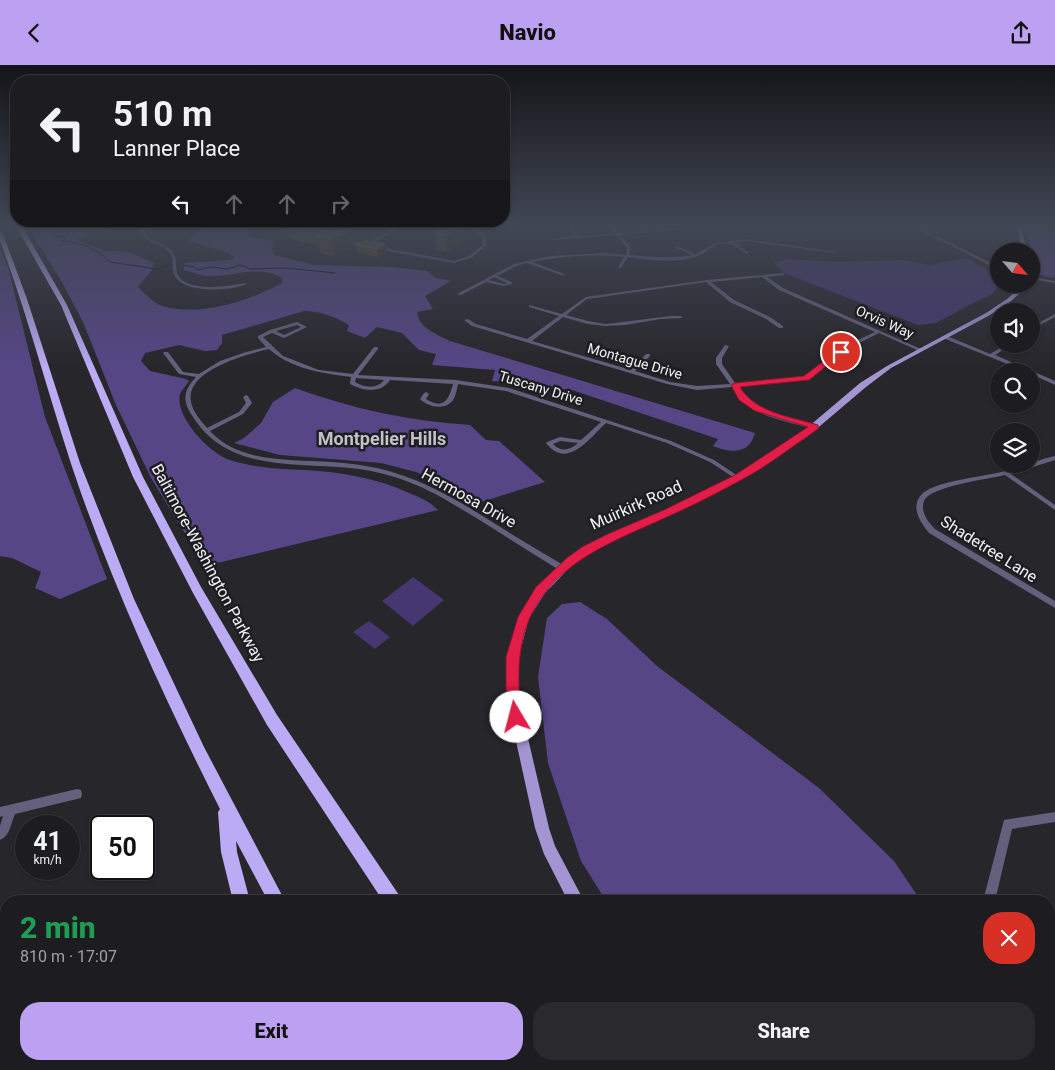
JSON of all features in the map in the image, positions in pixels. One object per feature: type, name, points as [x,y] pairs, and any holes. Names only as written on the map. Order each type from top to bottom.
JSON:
[{"type":"highway","points":[[15,273],[68,443],[132,608],[226,807],[274,895]]},
{"type":"highway","name":"Baltimore-Washington Parkway","points":[[46,273],[64,305],[134,468],[197,590],[272,720],[390,895]]},
{"type":"highway","points":[[226,807],[229,852],[240,895]]},
{"type":"main road","name":"Muirkirk Road","points":[[573,895],[549,849],[542,828],[513,701],[513,657],[524,617],[541,590],[577,555],[598,543],[668,513],[738,478],[815,427],[863,385],[919,349],[945,337],[1009,300],[1017,293]]},
{"type":"street","points":[[177,273],[177,277],[182,282],[210,287],[245,284]]},
{"type":"street","points":[[459,294],[501,273]]},
{"type":"street","points":[[557,273],[563,275]]},
{"type":"street","points":[[528,341],[586,298],[707,281],[783,273]]},
{"type":"street","name":"Orvis Way","points":[[762,275],[781,289],[919,349]]},
{"type":"street","points":[[486,280],[504,285],[512,283],[494,276]]},
{"type":"street","points":[[1040,280],[1055,283]]},
{"type":"street","points":[[707,281],[732,301],[781,327]]},
{"type":"street","points":[[531,306],[608,325],[665,317],[680,317]]},
{"type":"street","points":[[1040,324],[1055,315]]},
{"type":"street","name":"Montague Drive","points":[[466,320],[474,325],[689,388],[806,378],[849,346],[878,332]]},
{"type":"street","points":[[270,347],[260,337],[272,331],[297,323],[305,327],[286,337],[272,331]]},
{"type":"street","points":[[945,337],[1008,363]]},
{"type":"street","points":[[727,346],[720,354],[718,361],[722,370],[735,385],[742,398],[758,409],[815,427]]},
{"type":"street","name":"Hermosa Drive","points":[[270,347],[225,362],[200,376],[191,386],[187,397],[191,411],[206,431],[219,444],[254,458],[350,466],[386,472],[419,483],[455,502],[562,569]]},
{"type":"street","name":"Tuscany Drive","points":[[270,347],[281,357],[306,368],[354,376],[456,382],[507,389],[690,450],[738,478]]},
{"type":"street","points":[[376,347],[354,376],[352,383],[370,388],[382,387],[388,378]]},
{"type":"street","points":[[166,353],[181,373],[200,376]]},
{"type":"street","points":[[990,356],[995,353]]},
{"type":"street","points":[[632,372],[648,355]]},
{"type":"street","points":[[1040,376],[1055,383]]},
{"type":"street","points":[[426,394],[423,400],[428,403],[445,403],[450,400],[456,382]]},
{"type":"street","points":[[206,431],[241,413],[248,403],[246,397]]},
{"type":"street","points":[[582,442],[605,421]]},
{"type":"street","name":"Shadetree Lane","points":[[1040,463],[1055,458]]},
{"type":"street","points":[[1006,473],[1055,508]]},
{"type":"street","name":"Shadetree Lane","points":[[1006,473],[927,493],[922,498],[920,514],[928,527],[944,540],[1055,605]]},
{"type":"street","points":[[0,812],[77,794]]},
{"type":"street","points":[[0,835],[4,830],[11,809]]},
{"type":"street","points":[[990,895],[1008,824],[1055,817]]},
{"type":"shaded area","points":[[0,273],[9,273],[45,417],[107,579],[60,599],[35,588],[41,572],[12,558],[0,556]]},
{"type":"shaded area","points":[[56,273],[149,273],[138,287],[151,299],[166,307],[195,309],[226,305],[256,295],[282,283],[282,278],[270,273],[429,273],[436,278],[451,281],[425,296],[433,309],[417,312],[418,318],[429,330],[450,341],[755,433],[744,449],[726,450],[713,446],[718,439],[569,389],[539,390],[515,383],[492,381],[495,370],[432,365],[436,354],[419,350],[402,333],[377,327],[365,338],[347,331],[349,325],[339,319],[322,313],[304,311],[222,335],[222,343],[217,350],[205,351],[179,345],[145,353],[141,361],[150,371],[189,381],[180,394],[182,413],[195,433],[222,456],[239,463],[276,469],[332,472],[384,483],[421,498],[438,510],[205,566],[151,478],[116,405],[83,322]]},
{"type":"shaded area","points":[[193,273],[241,273],[210,276]]},
{"type":"shaded area","points":[[784,273],[990,273],[990,293],[993,293],[991,295],[936,323],[918,325]]},
{"type":"shaded area","points":[[1040,273],[1055,273],[1053,278],[1040,275]]},
{"type":"shaded area","points":[[295,388],[381,413],[470,425],[486,440],[499,441],[545,482],[478,503],[452,487],[416,472],[381,463],[280,455],[234,443],[244,438],[261,423],[273,402]]},
{"type":"shaded area","points":[[413,577],[444,600],[413,626],[382,601]]},
{"type":"shaded area","points":[[580,602],[607,619],[657,666],[819,788],[894,861],[917,895],[602,895],[581,861],[548,763],[538,677],[547,618],[562,604]]},
{"type":"shaded area","points":[[369,621],[390,637],[375,649],[353,632]]},
{"type":"district","name":"Montpelier Hills","points":[[382,438]]},
{"type":"route","points":[[516,717],[513,701],[513,657],[524,617],[541,590],[562,569],[586,550],[611,536],[668,513],[738,478],[815,427],[766,413],[752,406],[742,398],[735,385],[806,378],[841,352]]}]
